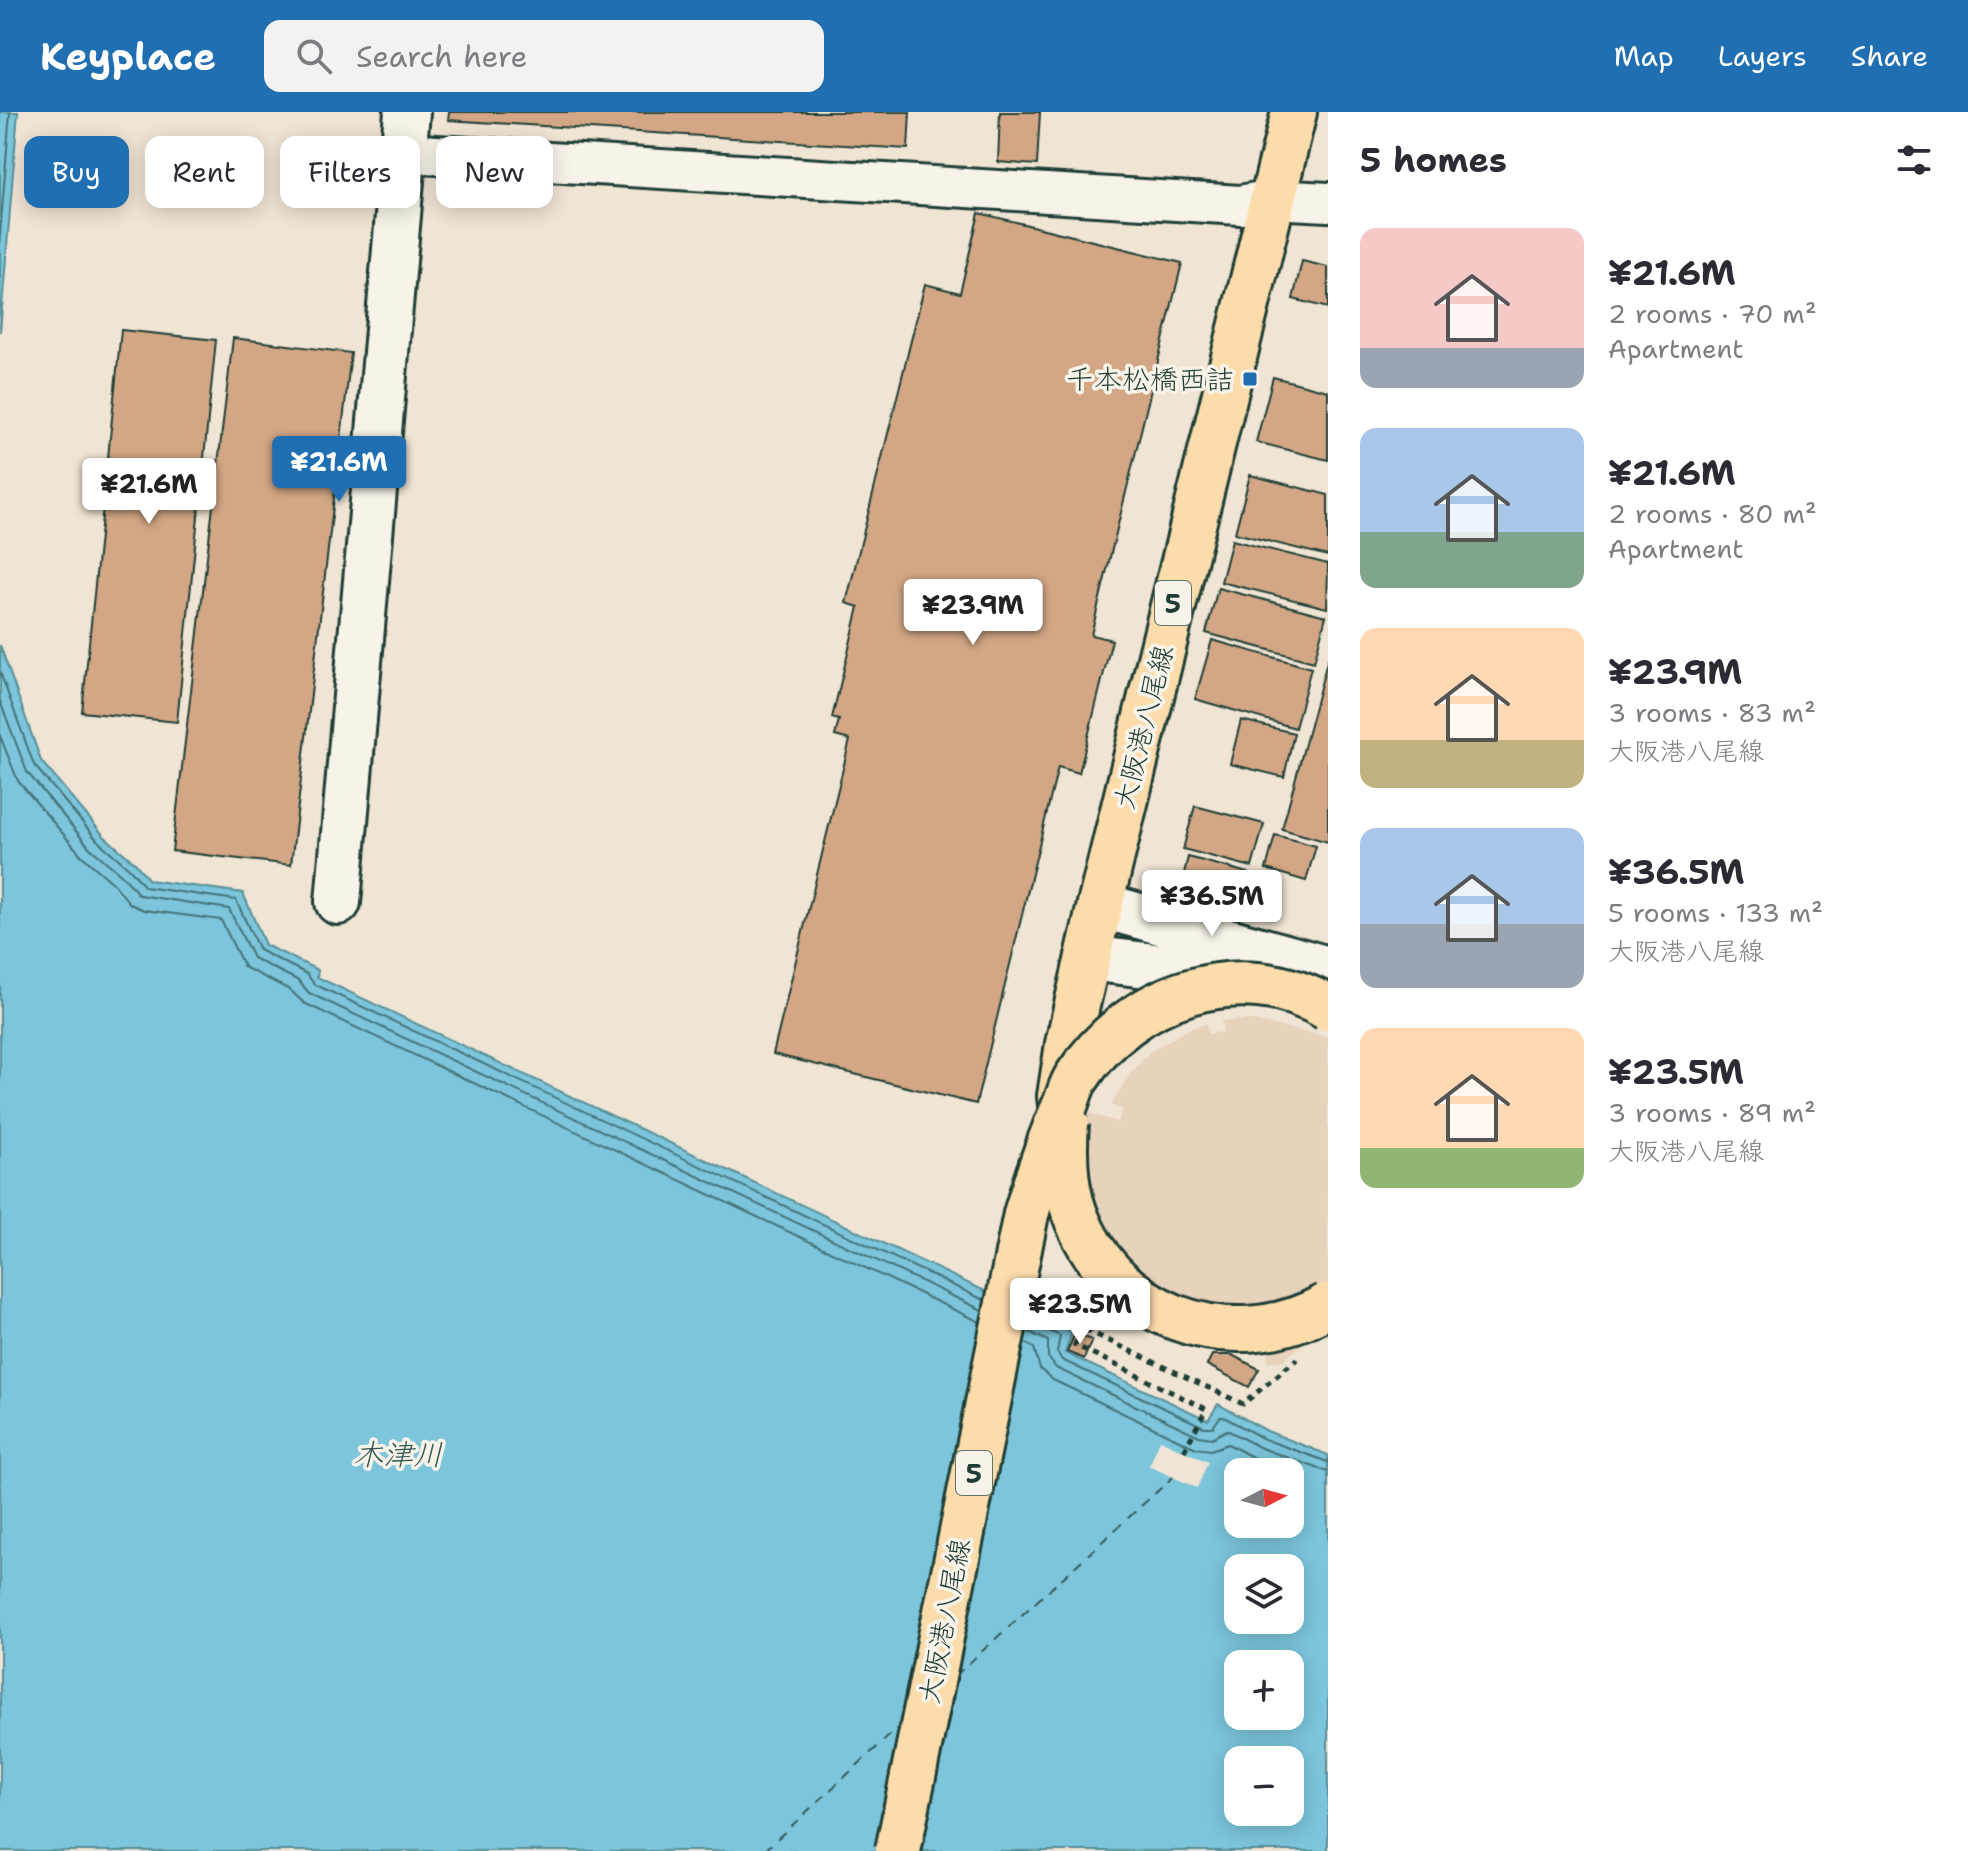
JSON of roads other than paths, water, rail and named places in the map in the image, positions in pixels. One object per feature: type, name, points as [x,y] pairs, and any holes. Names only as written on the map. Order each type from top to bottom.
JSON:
[{"type":"main road","name":"大阪港八尾線","points":[[1294,112],[1100,905],[1068,1044],[1060,1096],[1064,1156],[1080,1218],[1104,1261],[1131,1288],[1177,1316],[1227,1327],[1278,1323],[1328,1304]]},
{"type":"main road","name":"大阪港八尾線","points":[[898,1851],[1026,1214],[1047,1144],[1076,1078],[1127,1022],[1186,991],[1213,985],[1251,983],[1290,991],[1328,1010]]},
{"type":"main road","name":"大阪港八尾線","points":[[1328,1010],[1290,992],[1240,985],[1200,989],[1159,1005],[1115,1035],[1083,1073],[1069,1101],[1064,1158],[1071,1201],[1083,1233],[1116,1278],[1143,1301],[1194,1324],[1236,1330],[1279,1326],[1328,1304]]},
{"type":"street","points":[[338,902],[405,132],[1240,205],[1272,199],[1328,202]]},
{"type":"street","points":[[1100,905],[1328,969]]},
{"type":"street","points":[[1088,958],[1328,986]]},
{"type":"water","points":[[0,112],[18,112],[0,332]]},
{"type":"water","name":"木津川","points":[[0,645],[41,761],[104,836],[149,880],[243,893],[265,945],[318,970],[317,977],[1072,1332],[1065,1353],[1208,1420],[1218,1404],[1267,1431],[1328,1455],[1328,1851],[0,1851]]},
{"type":"place","name":"千本松橋西詰","points":[[1250,379]]}]
